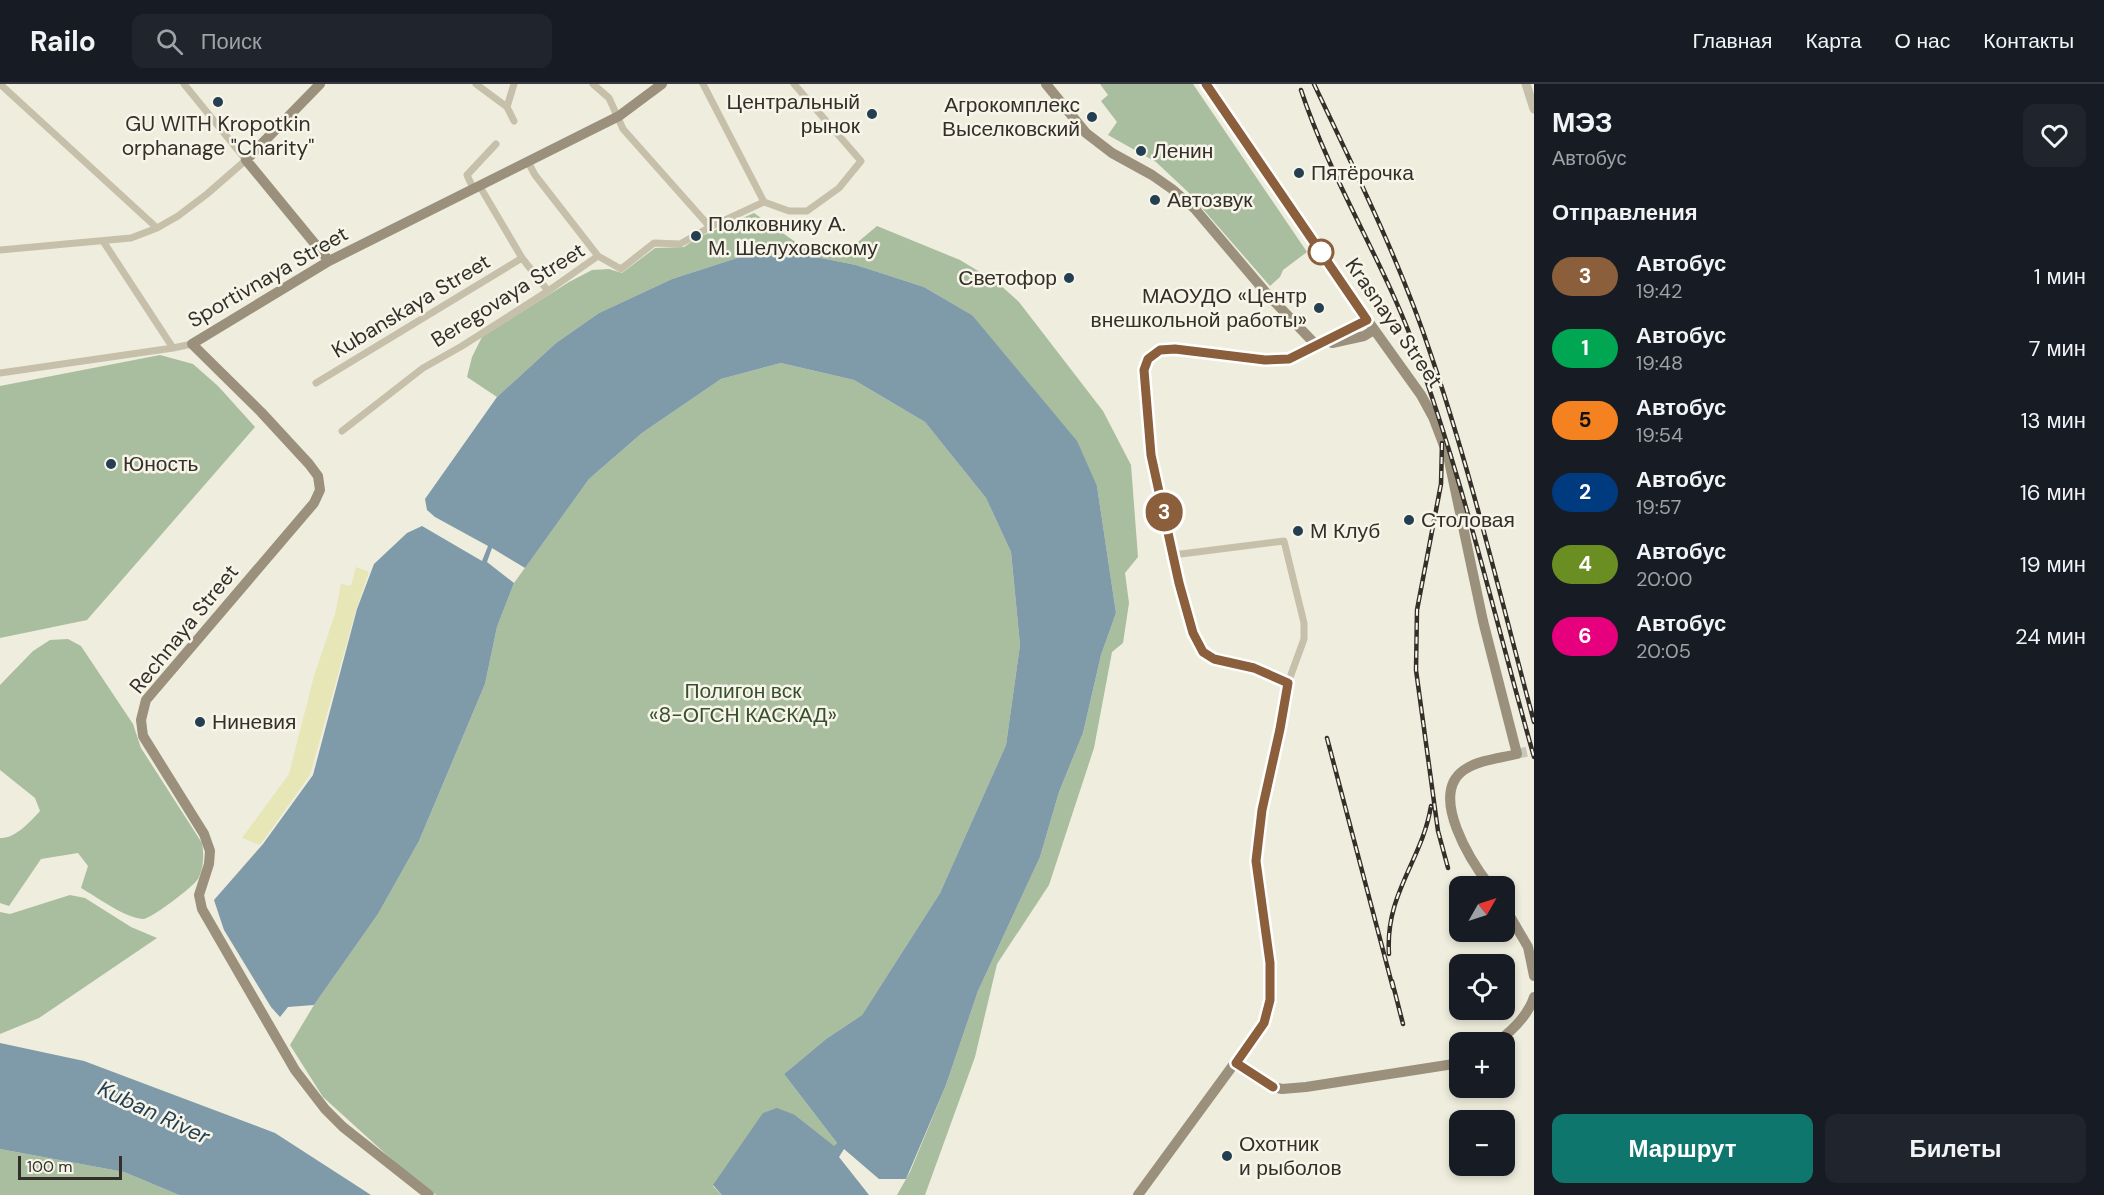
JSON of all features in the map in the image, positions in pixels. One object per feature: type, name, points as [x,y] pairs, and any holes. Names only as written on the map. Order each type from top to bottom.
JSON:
[{"type":"main road","points":[[320,84],[246,160],[329,261]]},
{"type":"main road","name":"Sportivnaya Street","points":[[192,344],[329,261],[619,116],[662,84]]},
{"type":"main road","points":[[1046,84],[1086,133],[1112,153],[1152,175],[1195,209],[1268,295],[1317,346]]},
{"type":"main road","name":"Krasnaya Street","points":[[1206,84],[1421,395],[1433,417],[1448,456],[1483,621],[1517,754],[1464,770],[1455,779],[1451,792],[1454,824],[1468,854],[1483,876]]},
{"type":"main road","points":[[1138,1195],[1264,1023],[1270,1000],[1270,963],[1256,861],[1262,810],[1288,683],[1254,668],[1214,659],[1203,652],[1186,611],[1151,455],[1144,370],[1148,359],[1160,350],[1175,349],[1265,360],[1289,359],[1367,320]]},
{"type":"main road","points":[[1317,346],[1364,336],[1374,330]]},
{"type":"main road","name":"Rechnaya Street","points":[[192,344],[261,412],[309,464],[318,476],[320,490],[314,503],[146,700],[141,720],[143,736],[204,834],[210,851],[209,864],[199,895],[202,909],[295,1070],[325,1109],[343,1127],[429,1195]]},
{"type":"main road","points":[[1515,925],[1528,947],[1534,976]]},
{"type":"main road","points":[[1508,1032],[1521,1020],[1531,1006],[1534,997]]},
{"type":"main road","points":[[1236,1063],[1266,1084],[1282,1089],[1449,1065]]},
{"type":"street","points":[[0,84],[157,228]]},
{"type":"street","points":[[0,250],[131,238],[157,228],[207,194],[246,160],[184,84]]},
{"type":"street","points":[[476,84],[507,107],[514,121]]},
{"type":"street","points":[[507,107],[514,84]]},
{"type":"street","points":[[593,84],[609,98],[623,129],[710,227]]},
{"type":"street","points":[[703,84],[764,202],[789,211],[807,211],[839,188],[861,161],[794,84]]},
{"type":"street","points":[[1526,84],[1534,109]]},
{"type":"street","points":[[496,144],[467,175],[522,258],[548,291]]},
{"type":"street","points":[[528,162],[535,175],[598,256]]},
{"type":"street","name":"Beregovaya Street","points":[[342,431],[423,368],[548,291],[598,256],[621,269],[654,243],[680,244],[764,202]]},
{"type":"street","points":[[103,241],[173,348]]},
{"type":"street","name":"Kubanskaya Street","points":[[316,383],[522,258]]},
{"type":"street","name":"Sportivnaya Street","points":[[0,373],[192,344]]},
{"type":"street","points":[[1173,555],[1284,541],[1304,623],[1304,639],[1288,683]]},
{"type":"green space","points":[[1100,84],[1193,84],[1307,252],[1283,270],[1280,277],[1270,286],[1188,192],[1156,162],[1108,135],[1117,122],[1101,101],[1108,95]]},
{"type":"green space","points":[[754,213],[804,248],[816,244],[852,247],[877,226],[960,260],[998,283],[1019,302],[1103,411],[1131,465],[1138,557],[1125,573],[1129,603],[1123,643],[1112,652],[1094,748],[1049,885],[997,964],[975,1057],[925,1195],[897,1195],[910,1172],[946,1085],[978,991],[1040,857],[1059,792],[1083,733],[1101,655],[1116,613],[1097,486],[972,315],[924,287],[856,265],[806,255],[743,256],[672,279],[599,313],[556,343],[497,397],[467,377],[472,357],[482,337],[569,282],[592,270],[609,269],[622,273],[655,248],[684,247],[697,238]]},
{"type":"green space","name":"Юность","points":[[160,355],[193,364],[218,386],[255,427],[87,620],[0,638],[0,386]]},
{"type":"green space","name":"Полигон вск «8-ОГСН КАСКАД»","points":[[781,363],[854,380],[925,422],[986,498],[1011,552],[1020,645],[1006,745],[940,893],[862,1015],[826,1039],[784,1074],[837,1143],[834,1147],[795,1115],[713,1186],[722,1195],[436,1195],[399,1166],[323,1097],[290,1045],[314,1005],[378,914],[419,841],[485,684],[497,627],[514,583],[589,479],[642,433],[721,379]]},
{"type":"green space","points":[[68,639],[81,646],[133,724],[141,748],[202,843],[203,861],[198,879],[172,902],[147,918],[136,918],[120,911],[81,888],[88,866],[78,853],[41,859],[9,906],[0,903],[0,838],[17,833],[40,811],[35,798],[0,770],[0,685],[33,651],[50,640]]},
{"type":"green space","points":[[70,895],[85,898],[131,927],[157,938],[39,1018],[0,1034],[0,912],[10,914]]},
{"type":"green space","points":[[0,1149],[124,1172],[179,1195],[0,1195]]},
{"type":"sand","points":[[356,567],[369,572],[356,610],[310,775],[260,845],[242,838],[289,774],[314,676],[335,614],[341,584],[351,586]]},
{"type":"water","points":[[806,255],[856,265],[924,287],[972,315],[1077,441],[1097,486],[1116,613],[1101,655],[1083,733],[1059,792],[1040,857],[978,991],[946,1085],[906,1179],[879,1179],[844,1149],[839,1157],[869,1195],[722,1195],[713,1185],[763,1113],[777,1108],[795,1115],[834,1146],[837,1143],[784,1074],[826,1039],[862,1015],[940,893],[1006,745],[1020,645],[1011,552],[986,498],[925,422],[854,380],[781,363],[721,379],[642,433],[589,479],[525,568],[492,548],[487,562],[514,583],[497,627],[485,684],[419,841],[378,914],[314,1005],[288,1007],[280,1017],[271,1007],[224,930],[214,900],[263,844],[313,775],[357,609],[374,564],[407,533],[422,526],[482,561],[488,546],[435,517],[427,510],[425,499],[497,397],[556,343],[599,313],[672,279],[743,256]]},
{"type":"water","name":"Kuban River","points":[[0,1043],[84,1061],[275,1133],[371,1195],[179,1195],[124,1172],[0,1149]]},
{"type":"tunnel","points":[[1517,754],[1534,750]]},
{"type":"railway","points":[[1314,84],[1391,251],[1419,320],[1473,492],[1534,722]]},
{"type":"railway","points":[[1301,90],[1326,155],[1400,311],[1431,394],[1463,497],[1534,757]]},
{"type":"railway","points":[[1442,443],[1441,484],[1417,610],[1416,670],[1438,831],[1448,868]]},
{"type":"railway","points":[[1327,738],[1393,988]]},
{"type":"railway","points":[[1389,954],[1389,932],[1398,895],[1420,844],[1431,806]]},
{"type":"railway","points":[[1392,981],[1403,1024]]},
{"type":"bus line","name":"3","points":[[1206,84],[1367,320],[1289,359],[1265,360],[1175,349],[1160,350],[1148,359],[1144,370],[1151,455],[1179,583],[1193,633],[1203,652],[1214,659],[1254,668],[1288,683],[1262,810],[1256,861],[1270,963],[1270,1000],[1264,1023],[1236,1063],[1273,1087]]},
{"type":"place","name":"GU WITH Kropotkin orphanage \"Charity\"","points":[[218,102]]},
{"type":"place","name":"Центральный рынок","points":[[872,114]]},
{"type":"place","name":"Агрокомплекс Выселковский","points":[[1092,117]]},
{"type":"place","name":"Ленин","points":[[1141,151]]},
{"type":"place","name":"Пятёрочка","points":[[1299,173]]},
{"type":"place","name":"Автозвук","points":[[1155,200]]},
{"type":"place","name":"Полковнику А. М. Шелуховскому","points":[[696,236]]},
{"type":"place","name":"Светофор","points":[[1069,278]]},
{"type":"place","name":"МАОУДО «Центр внешкольной работы»","points":[[1319,308]]},
{"type":"place","name":"Юность","points":[[111,464]]},
{"type":"place","name":"Столовая","points":[[1409,520]]},
{"type":"place","name":"М Клуб","points":[[1298,531]]},
{"type":"place","name":"Ниневия","points":[[200,722]]},
{"type":"place","name":"Охотник и рыболов","points":[[1227,1156]]}]
